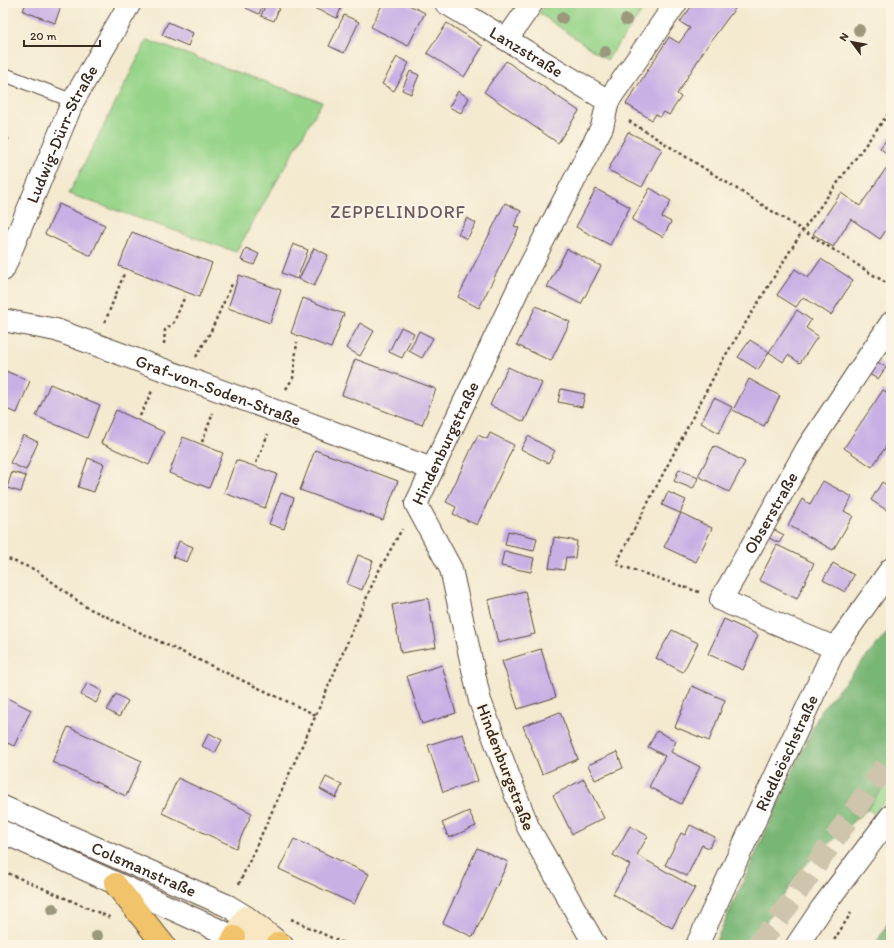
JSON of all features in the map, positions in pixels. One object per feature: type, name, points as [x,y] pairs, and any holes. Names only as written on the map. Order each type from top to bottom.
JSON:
[{"type":"highway","points":[[115,884],[164,945]]},
{"type":"main road","points":[[232,941],[237,912]]},
{"type":"main road","name":"Colsmanstraße","points":[[237,912],[279,944]]},
{"type":"main road","name":"Colsmanstraße","points":[[232,941],[279,944]]},
{"type":"street","name":"Ludwig-Dürr-Straße","points":[[3,270],[73,101],[130,3]]},
{"type":"street","name":"Lanzstraße","points":[[446,3],[608,101]]},
{"type":"street","points":[[507,39],[532,3]]},
{"type":"street","points":[[608,101],[676,3]]},
{"type":"street","name":"Hindenburgstraße","points":[[595,945],[528,826],[480,701],[451,569],[416,504],[519,287],[602,127],[608,101]]},
{"type":"street","name":"Graf-von-Soden-Straße","points":[[3,320],[52,328],[432,469]]},
{"type":"street","name":"Obserstraße","points":[[721,600],[808,448],[891,324]]},
{"type":"street","name":"Riedleöschstraße","points":[[697,945],[835,648],[891,569]]},
{"type":"street","points":[[721,600],[835,648]]},
{"type":"street","name":"Colsmanstraße","points":[[3,807],[237,912]]},
{"type":"street","points":[[797,945],[822,908],[891,816]]},
{"type":"street","name":"Colsmanstraße","points":[[3,832],[232,941]]},
{"type":"street","points":[[814,945],[825,921],[876,836]]},
{"type":"lane","points":[[3,74],[73,101]]},
{"type":"path","points":[[608,101],[623,118],[804,230],[891,286]]},
{"type":"path","points":[[721,600],[616,564],[722,361],[804,230],[891,110]]},
{"type":"path","points":[[97,345],[124,274]]},
{"type":"path","points":[[183,377],[211,331],[232,284]]},
{"type":"path","points":[[154,366],[164,345],[165,330],[174,322],[185,296]]},
{"type":"path","points":[[202,442],[221,391]]},
{"type":"path","points":[[237,912],[236,894],[376,576],[416,504]]},
{"type":"path","points":[[3,557],[36,570],[86,607],[316,715]]},
{"type":"path","points":[[3,871],[114,920]]},
{"type":"green space","points":[[547,3],[648,3],[607,60],[539,13]]},
{"type":"green space","points":[[147,40],[322,102],[236,252],[69,194]]},
{"type":"green space","points":[[891,628],[891,777],[867,809],[803,867],[767,920],[760,945],[714,945],[821,710]]},
{"type":"green space","points":[[891,777],[891,793],[875,814],[867,809]]},
{"type":"green space","points":[[891,918],[891,945],[875,945]]},
{"type":"building","points":[[26,3],[62,3],[55,23],[23,11]]},
{"type":"building","points":[[248,3],[263,3],[259,14],[246,8]]},
{"type":"building","points":[[266,3],[281,3],[274,21],[261,16]]},
{"type":"building","points":[[302,3],[343,3],[337,18]]},
{"type":"building","points":[[383,3],[405,3],[425,13],[408,46],[371,27]]},
{"type":"building","points":[[694,3],[739,3],[705,49],[677,94],[681,97],[669,115],[664,112],[660,117],[656,114],[652,120],[626,104],[669,37],[679,43],[690,28],[680,22]]},
{"type":"building","points":[[344,15],[359,22],[344,53],[329,46]]},
{"type":"building","points":[[168,22],[193,33],[188,46],[162,35]]},
{"type":"building","points":[[447,23],[483,46],[464,77],[427,53]]},
{"type":"building","points":[[397,57],[409,63],[394,91],[382,84]]},
{"type":"building","points":[[506,61],[579,111],[558,143],[484,92]]},
{"type":"building","points":[[410,71],[419,75],[411,94],[402,90]]},
{"type":"building","points":[[458,91],[469,98],[461,113],[449,107]]},
{"type":"building","points":[[628,132],[662,149],[642,187],[608,170]]},
{"type":"building","points":[[891,134],[891,157],[880,148]]},
{"type":"building","points":[[3,136],[9,138],[3,152]]},
{"type":"building","points":[[887,167],[891,169],[891,223],[880,239],[851,219],[833,247],[813,234],[841,193],[860,206]]},
{"type":"building","points":[[650,188],[671,201],[662,217],[671,222],[663,237],[632,220]]},
{"type":"building","points":[[596,189],[630,207],[610,245],[576,227]]},
{"type":"building","points":[[505,203],[521,211],[514,226],[519,228],[479,308],[458,297]]},
{"type":"building","points":[[59,204],[105,225],[91,256],[45,234]]},
{"type":"building","points":[[467,218],[476,223],[467,239],[458,234]]},
{"type":"building","points":[[132,232],[212,263],[199,297],[119,266]]},
{"type":"building","points":[[293,244],[308,250],[297,279],[282,273]]},
{"type":"building","points":[[246,248],[259,254],[254,265],[241,260]]},
{"type":"building","points":[[314,248],[328,255],[314,286],[299,279]]},
{"type":"building","points":[[567,249],[601,266],[581,304],[547,287]]},
{"type":"building","points":[[821,259],[853,280],[831,315],[803,297],[796,307],[777,295],[795,269],[808,278]]},
{"type":"building","points":[[239,275],[281,290],[270,323],[228,308]]},
{"type":"building","points":[[303,298],[344,314],[331,348],[291,333]]},
{"type":"building","points":[[536,306],[570,322],[551,361],[517,345]]},
{"type":"building","points":[[797,310],[811,320],[806,328],[818,336],[800,363],[788,355],[783,362],[769,352]]},
{"type":"building","points":[[360,323],[374,331],[360,356],[346,348]]},
{"type":"building","points":[[401,327],[414,333],[402,358],[389,352]]},
{"type":"building","points":[[419,331],[433,338],[422,358],[409,351]]},
{"type":"building","points":[[750,340],[769,352],[758,370],[738,357]]},
{"type":"building","points":[[355,359],[436,389],[422,425],[342,395]]},
{"type":"building","points":[[877,362],[886,367],[878,379],[869,374]]},
{"type":"building","points":[[508,367],[542,383],[524,422],[490,405]]},
{"type":"building","points":[[3,370],[30,381],[17,413],[3,408]]},
{"type":"building","points":[[749,379],[780,396],[764,426],[733,410]]},
{"type":"building","points":[[50,384],[100,405],[87,438],[36,416]]},
{"type":"building","points":[[561,389],[585,394],[582,407],[558,402]]},
{"type":"building","points":[[883,390],[891,395],[891,439],[872,467],[844,448]]},
{"type":"building","points":[[714,398],[732,407],[719,433],[701,423]]},
{"type":"building","points":[[116,410],[164,432],[149,465],[101,443]]},
{"type":"building","points":[[490,433],[514,445],[477,525],[453,514],[456,507],[446,502],[478,435],[487,439]]},
{"type":"building","points":[[23,435],[38,442],[26,470],[10,463]]},
{"type":"building","points":[[528,436],[555,451],[548,463],[521,449]]},
{"type":"building","points":[[183,437],[223,453],[209,488],[169,473]]},
{"type":"building","points":[[714,446],[745,462],[729,492],[698,476]]},
{"type":"building","points":[[315,450],[398,481],[383,520],[300,490]]},
{"type":"building","points":[[88,458],[104,464],[94,492],[78,487]]},
{"type":"building","points":[[236,460],[277,474],[265,508],[224,493]]},
{"type":"building","points":[[679,469],[698,478],[693,489],[674,481]]},
{"type":"building","points":[[12,472],[26,476],[21,492],[7,488]]},
{"type":"building","points":[[823,481],[852,497],[844,511],[853,516],[833,550],[788,525],[802,499],[810,504]]},
{"type":"building","points":[[882,482],[891,488],[891,513],[871,500]]},
{"type":"building","points":[[668,492],[686,500],[680,513],[662,505]]},
{"type":"building","points":[[281,493],[294,498],[284,529],[269,524]]},
{"type":"building","points":[[681,513],[712,528],[696,562],[664,547]]},
{"type":"building","points":[[773,529],[784,535],[779,543],[769,538]]},
{"type":"building","points":[[508,531],[537,538],[534,551],[505,545]]},
{"type":"building","points":[[554,537],[577,541],[575,558],[566,557],[564,570],[549,568]]},
{"type":"building","points":[[179,541],[193,547],[187,562],[173,557]]},
{"type":"building","points":[[777,545],[814,563],[797,599],[759,580]]},
{"type":"building","points":[[504,551],[534,558],[531,572],[501,566]]},
{"type":"building","points":[[358,555],[373,561],[362,590],[347,584]]},
{"type":"building","points":[[833,563],[854,575],[845,592],[823,580]]},
{"type":"building","points":[[525,591],[535,634],[498,643],[488,600]]},
{"type":"building","points":[[428,598],[436,647],[401,653],[392,605]]},
{"type":"building","points":[[724,619],[758,635],[743,670],[708,654]]},
{"type":"building","points":[[672,630],[698,643],[683,672],[656,658]]},
{"type":"building","points":[[541,649],[556,697],[518,709],[502,661]]},
{"type":"building","points":[[442,665],[456,713],[422,724],[407,676]]},
{"type":"building","points":[[87,683],[102,691],[96,703],[81,695]]},
{"type":"building","points":[[692,686],[725,700],[709,741],[675,727]]},
{"type":"building","points":[[116,694],[128,701],[119,717],[107,710]]},
{"type":"building","points":[[3,696],[31,710],[14,746],[3,741]]},
{"type":"building","points":[[560,712],[578,759],[542,774],[523,726]]},
{"type":"building","points":[[68,727],[142,761],[126,796],[52,762]]},
{"type":"building","points":[[657,731],[676,741],[671,752],[700,767],[681,804],[649,787],[665,756],[648,747]]},
{"type":"building","points":[[209,733],[222,740],[215,753],[202,746]]},
{"type":"building","points":[[463,734],[478,781],[443,792],[428,745]]},
{"type":"building","points":[[617,752],[623,768],[595,780],[588,765]]},
{"type":"building","points":[[326,777],[342,785],[336,798],[320,789]]},
{"type":"building","points":[[178,778],[252,813],[236,848],[162,813]]},
{"type":"building","points":[[584,779],[604,818],[572,834],[553,795]]},
{"type":"building","points":[[469,811],[476,826],[449,838],[442,823]]},
{"type":"building","points":[[690,825],[715,837],[709,848],[702,845],[687,876],[665,865],[681,833],[685,835]]},
{"type":"building","points":[[630,826],[648,836],[637,855],[695,888],[672,928],[613,894],[630,865],[613,855]]},
{"type":"building","points":[[294,839],[369,874],[354,904],[279,869]]},
{"type":"building","points":[[477,848],[508,862],[473,937],[443,923]]},
{"type":"tunnel","points":[[757,945],[777,921],[891,758]]},
{"type":"district","name":"ZEPPELINDORF","points":[[398,212]]}]
